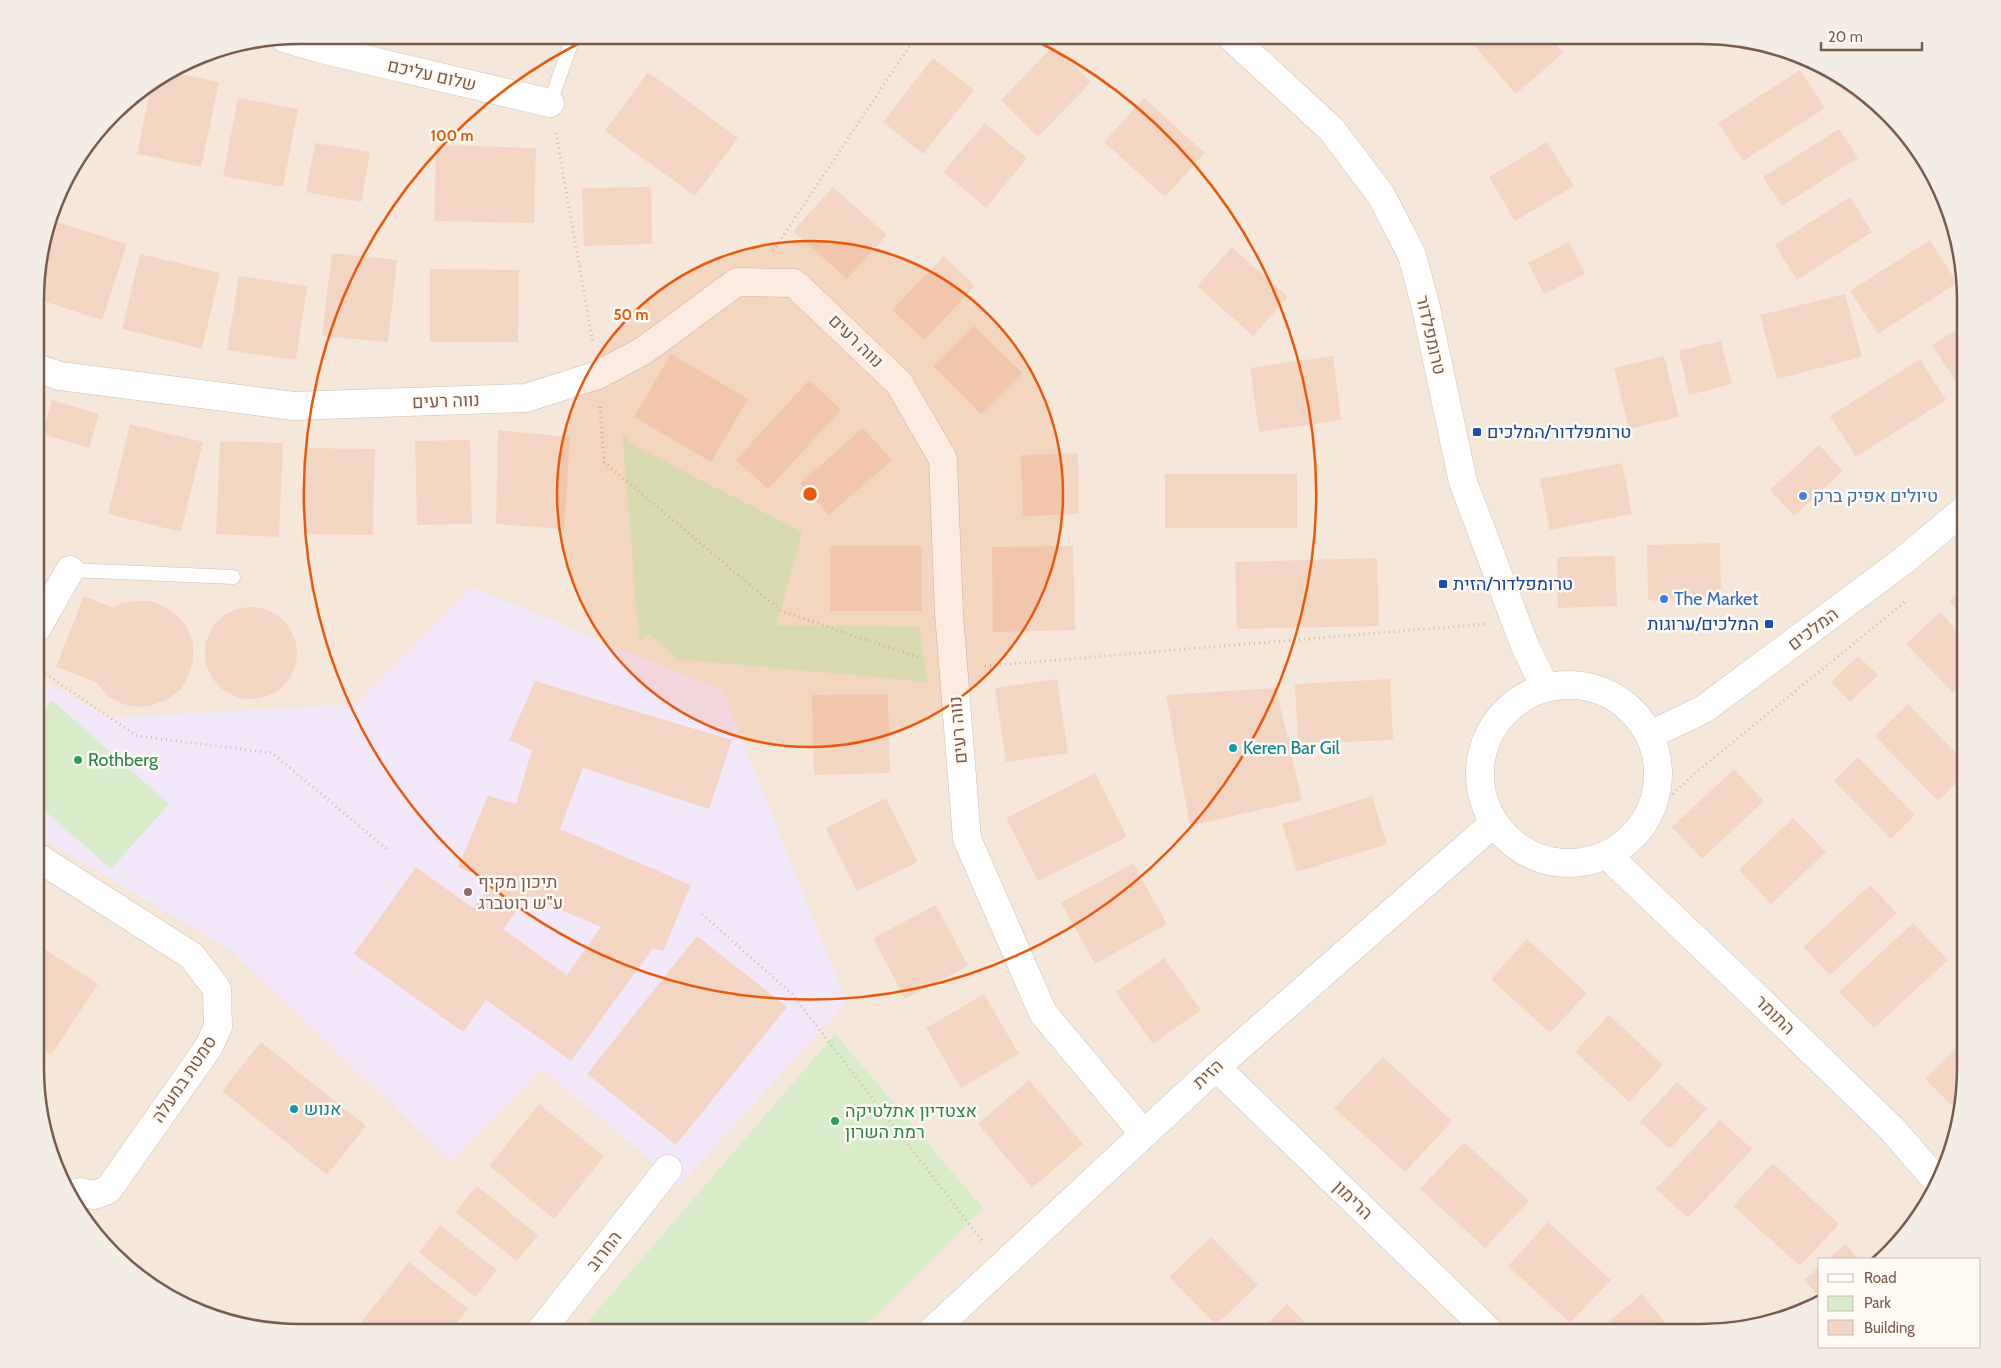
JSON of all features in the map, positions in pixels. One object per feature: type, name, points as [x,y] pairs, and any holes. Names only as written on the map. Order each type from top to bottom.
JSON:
[{"type":"street","name":"שלום עליכם","points":[[304,44],[550,103]]},
{"type":"street","name":"טרומפלדור","points":[[1239,44],[1332,130],[1381,195],[1412,255],[1426,308],[1463,482],[1524,646],[1545,687]]},
{"type":"street","name":"נווה רעים","points":[[44,370],[60,376],[293,406],[526,398],[598,376],[643,351],[737,282],[794,283],[899,383],[943,458],[949,614],[967,839],[1043,1012],[1144,1134]]},
{"type":"street","name":"המלכים","points":[[1650,735],[1704,709],[1895,567],[1957,516]]},
{"type":"street","points":[[44,616],[70,570]]},
{"type":"street","points":[[1576,684],[1606,692],[1632,709],[1650,735],[1659,764],[1657,792],[1647,818],[1630,840],[1607,855],[1582,863],[1556,863],[1532,856],[1510,842],[1494,823],[1482,798],[1478,770],[1484,742],[1498,718],[1519,699],[1545,687],[1576,684]]},
{"type":"street","name":"הזית","points":[[940,1324],[1216,1067],[1494,823]]},
{"type":"street","name":"התומר","points":[[1607,855],[1885,1122],[1933,1177]]},
{"type":"street","name":"סמטת במעלה","points":[[44,861],[192,956],[217,989],[218,1026],[208,1048],[108,1190],[94,1196],[80,1192],[77,1193]]},
{"type":"street","name":"הרימון","points":[[1216,1067],[1482,1324]]},
{"type":"street","name":"החרוב","points":[[545,1324],[668,1169]]},
{"type":"lane","points":[[550,103],[571,44]]},
{"type":"lane","points":[[70,570],[233,577]]},
{"type":"path","points":[[752,283],[911,44]]},
{"type":"path","points":[[550,103],[598,376],[604,462],[781,611],[953,668],[1516,621]]},
{"type":"path","points":[[1647,818],[1694,774],[1913,596]]},
{"type":"path","points":[[44,673],[137,736],[272,753],[388,850]]},
{"type":"path","points":[[702,914],[792,994],[982,1241]]},
{"type":"shaded area","points":[[283,44],[1718,44],[1767,52],[1783,57],[1814,70],[1843,87],[1870,107],[1894,131],[1923,172],[1938,202],[1949,234],[1957,283],[1957,1085],[1949,1134],[1944,1150],[1931,1181],[1914,1210],[1894,1237],[1873,1258],[1818,1258],[1818,1296],[1799,1305],[1767,1316],[1718,1324],[283,1324],[234,1316],[218,1311],[187,1298],[158,1281],[131,1261],[107,1237],[78,1196],[63,1166],[52,1134],[44,1085],[44,283],[52,234],[63,202],[78,172],[107,131],[131,107],[172,78],[218,57]]},
{"type":"shaded area","name":"תיכון מקיף ע\"ש רוטברג","points":[[471,587],[723,691],[846,1002],[680,1185],[542,1069],[451,1161],[229,949],[44,839],[44,682],[110,718],[356,704]]},
{"type":"green space","points":[[622,430],[631,444],[802,532],[777,625],[920,627],[927,682],[677,659],[650,634],[639,642]]},
{"type":"green space","name":"Rothberg","points":[[52,700],[169,804],[111,869],[44,810],[44,709]]},
{"type":"green space","name":"אצטדיון אתלטיקה רמת השרון","points":[[835,1034],[983,1208],[867,1324],[586,1324]]},
{"type":"building","points":[[1473,44],[1556,44],[1563,53],[1516,94]]},
{"type":"building","points":[[1053,46],[1091,82],[1038,137],[1001,100]]},
{"type":"building","points":[[933,58],[974,90],[923,154],[883,122]]},
{"type":"building","points":[[1800,70],[1825,108],[1743,161],[1718,123]]},
{"type":"building","points":[[648,72],[738,138],[695,196],[605,131]]},
{"type":"building","points":[[180,74],[219,82],[201,167],[137,154],[149,93]]},
{"type":"building","points":[[238,98],[298,109],[283,187],[223,176]]},
{"type":"building","points":[[1144,98],[1205,153],[1165,197],[1104,142]]},
{"type":"building","points":[[985,123],[1027,158],[986,208],[943,172]]},
{"type":"building","points":[[1839,129],[1858,158],[1782,206],[1763,177]]},
{"type":"building","points":[[1547,142],[1574,186],[1515,221],[1489,177]]},
{"type":"building","points":[[315,143],[370,152],[361,202],[306,192]]},
{"type":"building","points":[[436,145],[536,148],[534,223],[434,221]]},
{"type":"building","points":[[651,187],[652,244],[584,246],[582,188]]},
{"type":"building","points":[[833,187],[887,235],[847,279],[793,231]]},
{"type":"building","points":[[1850,197],[1872,232],[1797,280],[1775,245]]},
{"type":"building","points":[[56,222],[127,244],[102,320],[44,301],[46,266]]},
{"type":"building","points":[[1930,240],[1957,283],[1878,334],[1850,291]]},
{"type":"building","points":[[1569,242],[1585,274],[1544,294],[1528,263]]},
{"type":"building","points":[[1232,247],[1288,297],[1253,336],[1197,286]]},
{"type":"building","points":[[332,253],[397,260],[388,342],[322,336]]},
{"type":"building","points":[[140,254],[220,273],[202,349],[122,329]]},
{"type":"building","points":[[944,256],[975,286],[924,340],[892,310]]},
{"type":"building","points":[[430,269],[519,270],[518,342],[430,342]]},
{"type":"building","points":[[239,276],[307,286],[296,360],[227,350]]},
{"type":"building","points":[[1845,294],[1862,357],[1777,379],[1760,315]]},
{"type":"building","points":[[974,326],[1022,373],[981,414],[933,366]]},
{"type":"building","points":[[1957,329],[1957,383],[1932,345]]},
{"type":"building","points":[[1721,341],[1732,384],[1689,395],[1679,351]]},
{"type":"building","points":[[671,354],[748,399],[711,462],[634,417]]},
{"type":"building","points":[[1333,356],[1341,420],[1259,432],[1250,368]]},
{"type":"building","points":[[1664,356],[1679,417],[1629,429],[1614,368]]},
{"type":"building","points":[[1920,359],[1946,400],[1856,457],[1830,416]]},
{"type":"building","points":[[809,380],[841,410],[768,489],[736,460]]},
{"type":"building","points":[[52,400],[99,414],[89,448],[44,435],[44,427]]},
{"type":"building","points":[[130,424],[203,442],[181,532],[108,514]]},
{"type":"building","points":[[863,428],[892,460],[829,515],[800,483]]},
{"type":"building","points":[[498,430],[570,437],[564,529],[496,524]]},
{"type":"building","points":[[470,440],[472,524],[417,525],[415,441]]},
{"type":"building","points":[[220,441],[283,443],[279,537],[216,534]]},
{"type":"building","points":[[1819,445],[1843,471],[1794,516],[1770,490]]},
{"type":"building","points":[[306,448],[375,449],[373,535],[304,534]]},
{"type":"building","points":[[1078,453],[1079,514],[1023,516],[1021,455]]},
{"type":"building","points":[[1622,463],[1632,514],[1550,530],[1540,479]]},
{"type":"building","points":[[1165,474],[1297,474],[1297,528],[1165,528]]},
{"type":"building","points":[[1720,543],[1721,598],[1648,600],[1647,545]]},
{"type":"building","points":[[830,546],[922,546],[922,611],[830,611]]},
{"type":"building","points":[[1073,546],[1075,630],[993,632],[992,547]]},
{"type":"building","points":[[1615,556],[1617,606],[1558,608],[1557,557]]},
{"type":"building","points":[[1377,558],[1379,626],[1237,629],[1235,562]]},
{"type":"building","points":[[1957,594],[1957,610],[1949,601]]},
{"type":"building","points":[[84,596],[114,608],[119,604],[151,601],[165,607],[178,616],[188,629],[193,644],[193,660],[189,675],[181,689],[168,699],[153,705],[138,707],[122,704],[108,696],[96,682],[56,667]]},
{"type":"building","points":[[242,607],[260,607],[277,614],[290,627],[297,644],[297,662],[290,679],[277,692],[260,699],[242,699],[225,692],[212,679],[205,662],[205,644],[212,627],[225,614]]},
{"type":"building","points":[[1940,612],[1957,630],[1957,689],[1953,693],[1906,644]]},
{"type":"building","points":[[1858,656],[1878,675],[1850,702],[1831,682]]},
{"type":"building","points":[[1057,679],[1068,753],[1006,762],[995,688]]},
{"type":"building","points":[[1390,679],[1393,740],[1298,744],[1295,684]]},
{"type":"building","points":[[535,681],[732,740],[709,809],[583,768],[560,829],[691,885],[663,951],[653,948],[571,1061],[486,1000],[463,1032],[354,954],[416,867],[473,908],[493,882],[458,867],[488,796],[516,804],[532,750],[509,740]],"holes":[[[528,896],[601,927],[567,975],[503,929]]]},
{"type":"building","name":"Keren Bar Gil","points":[[1276,688],[1302,800],[1190,826],[1166,695]]},
{"type":"building","points":[[888,694],[890,773],[814,775],[812,695]]},
{"type":"building","points":[[1908,704],[1957,754],[1957,782],[1938,801],[1875,736]]},
{"type":"building","points":[[1858,757],[1915,815],[1891,839],[1834,781]]},
{"type":"building","points":[[1734,769],[1764,801],[1702,859],[1672,827]]},
{"type":"building","points":[[1095,773],[1127,837],[1038,881],[1006,818]]},
{"type":"building","points":[[1372,796],[1387,844],[1297,872],[1282,824]]},
{"type":"building","points":[[886,798],[918,862],[857,891],[826,828]]},
{"type":"building","points":[[1793,818],[1826,852],[1771,904],[1739,870]]},
{"type":"building","points":[[1133,863],[1167,924],[1095,964],[1061,903]]},
{"type":"building","points":[[1870,885],[1897,913],[1830,975],[1803,947]]},
{"type":"building","points":[[936,905],[968,966],[905,999],[873,938]]},
{"type":"building","points":[[1913,923],[1948,960],[1874,1028],[1839,992]]},
{"type":"building","points":[[697,936],[787,1007],[676,1145],[587,1074]]},
{"type":"building","points":[[1527,939],[1587,993],[1550,1033],[1491,979]]},
{"type":"building","points":[[44,949],[98,984],[51,1055],[44,1050]]},
{"type":"building","points":[[1164,958],[1201,1010],[1153,1044],[1116,992]]},
{"type":"building","points":[[984,994],[1019,1054],[961,1088],[926,1028]]},
{"type":"building","points":[[1609,1015],[1663,1065],[1629,1102],[1575,1052]]},
{"type":"building","name":"אנוש","points":[[261,1042],[366,1126],[327,1175],[222,1091]]},
{"type":"building","points":[[1957,1047],[1957,1085],[1955,1104],[1952,1106],[1925,1079]]},
{"type":"building","points":[[1383,1057],[1452,1121],[1405,1172],[1334,1108]]},
{"type":"building","points":[[1029,1080],[1083,1144],[1032,1188],[978,1124]]},
{"type":"building","points":[[1677,1082],[1707,1109],[1670,1149],[1640,1122]]},
{"type":"building","points":[[539,1104],[604,1156],[554,1219],[489,1166]]},
{"type":"building","points":[[1720,1120],[1752,1149],[1688,1218],[1656,1189]]},
{"type":"building","points":[[1464,1142],[1529,1201],[1485,1248],[1420,1189]]},
{"type":"building","points":[[1773,1163],[1839,1224],[1800,1266],[1733,1206]]},
{"type":"building","points":[[477,1186],[538,1235],[517,1261],[455,1212]]},
{"type":"building","points":[[1548,1222],[1611,1280],[1570,1323],[1508,1266]]},
{"type":"building","points":[[440,1225],[497,1270],[475,1297],[419,1252]]},
{"type":"building","points":[[1211,1237],[1258,1285],[1215,1324],[1169,1277]]},
{"type":"building","points":[[1845,1244],[1858,1258],[1829,1258]]},
{"type":"building","points":[[409,1262],[468,1309],[456,1324],[359,1324]]},
{"type":"building","points":[[1818,1268],[1818,1295],[1804,1280]]},
{"type":"building","points":[[1642,1294],[1667,1324],[1606,1324]]},
{"type":"building","points":[[1287,1304],[1306,1324],[1266,1324]]},
{"type":"place","name":"טרומפלדור/המלכים","points":[[1477,432]]},
{"type":"place","name":"טיולים אפיק ברק","points":[[1803,496]]},
{"type":"place","name":"טרומפלדור/הזית","points":[[1443,584]]},
{"type":"place","name":"The Market","points":[[1664,599]]},
{"type":"place","name":"המלכים/ערוגות","points":[[1769,624]]},
{"type":"place","name":"Keren Bar Gil","points":[[1233,748]]},
{"type":"place","name":"Rothberg","points":[[78,760]]},
{"type":"place","name":"תיכון מקיף ע\"ש רוטברג","points":[[468,892]]},
{"type":"place","name":"אנוש","points":[[294,1109]]},
{"type":"place","name":"אצטדיון אתלטיקה רמת השרון","points":[[835,1121]]}]
